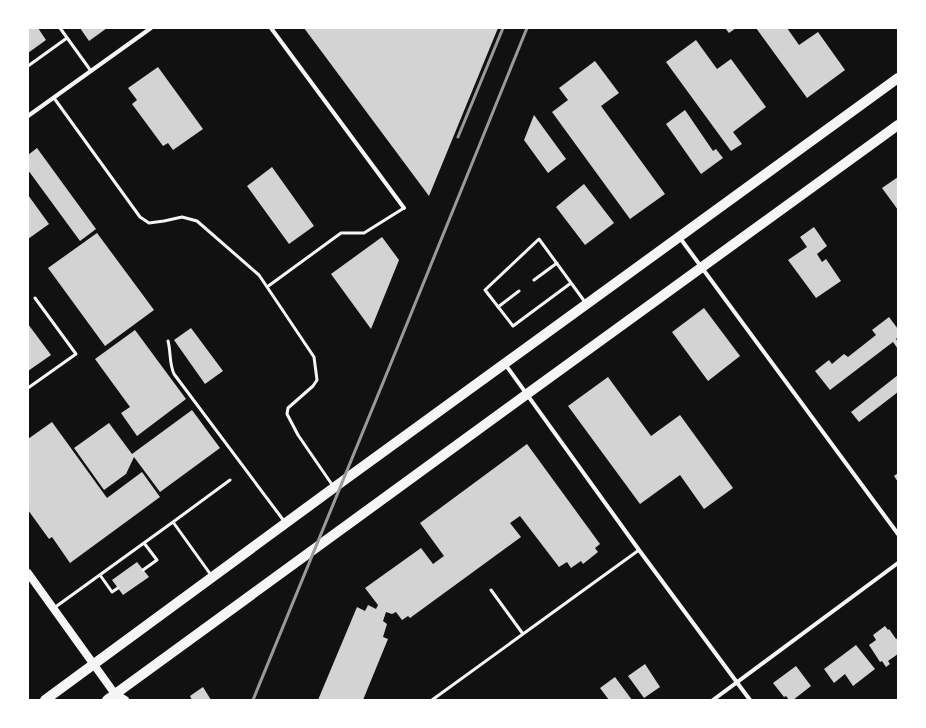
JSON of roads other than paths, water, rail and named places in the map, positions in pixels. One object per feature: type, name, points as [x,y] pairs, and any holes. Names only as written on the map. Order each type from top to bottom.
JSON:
[{"type":"main road","points":[[45,700],[504,363],[898,78]]},
{"type":"main road","points":[[113,698],[527,394],[898,125]]},
{"type":"main road","points":[[28,573],[94,664],[113,698]]},
{"type":"main road","points":[[113,698],[126,700]]},
{"type":"street","points":[[28,116],[151,28]]},
{"type":"street","points":[[271,28],[404,208]]},
{"type":"street","points":[[680,237],[701,268],[898,534]]},
{"type":"street","points":[[504,363],[639,550],[750,700]]},
{"type":"street","points":[[713,700],[898,563]]},
{"type":"lane","points":[[60,28],[91,71]]},
{"type":"lane","points":[[28,66],[67,38]]},
{"type":"lane","points":[[54,98],[140,217],[149,223],[164,222],[182,217],[197,221],[259,275],[314,357],[317,380],[313,386],[288,408],[287,414],[298,435],[334,487]]},
{"type":"lane","points":[[267,287],[340,233],[364,233],[404,208]]},
{"type":"lane","points":[[571,283],[512,326],[485,290],[539,239],[557,263],[586,304]]},
{"type":"lane","points":[[534,280],[557,263]]},
{"type":"lane","points":[[498,307],[519,291]]},
{"type":"lane","points":[[28,388],[76,354],[35,298]]},
{"type":"lane","points":[[168,341],[171,366],[174,374],[286,523]]},
{"type":"lane","points":[[54,608],[230,480]]},
{"type":"lane","points":[[173,522],[212,576]]},
{"type":"lane","points":[[143,570],[157,560],[144,543]]},
{"type":"lane","points":[[432,700],[639,550]]},
{"type":"lane","points":[[100,575],[112,592],[118,588]]},
{"type":"lane","points":[[491,590],[523,634]]},
{"type":"railway","points":[[458,137],[503,28]]},
{"type":"railway","points":[[253,700],[527,28]]}]
